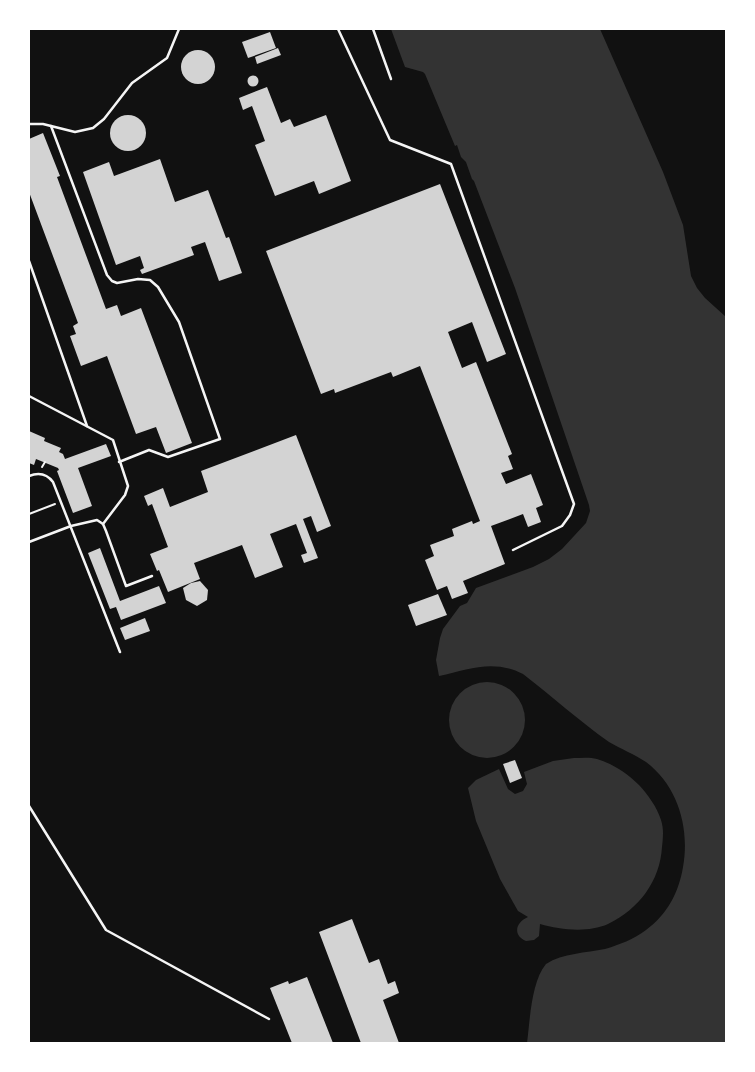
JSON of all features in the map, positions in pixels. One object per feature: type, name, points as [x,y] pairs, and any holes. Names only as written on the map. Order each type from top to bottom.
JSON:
[{"type":"lane","points":[[29,124],[43,124],[75,132],[93,128],[104,119],[132,82],[166,58],[179,29]]},
{"type":"lane","points":[[338,29],[390,140],[451,164],[574,504],[570,516],[562,526],[513,550]]},
{"type":"lane","points":[[373,29],[391,79]]},
{"type":"lane","points":[[51,126],[107,275],[117,284],[138,279],[154,281],[179,322],[220,439],[168,457],[148,450],[120,462]]},
{"type":"lane","points":[[29,261],[88,427]]},
{"type":"lane","points":[[29,396],[112,440],[128,486],[125,494],[103,524]]},
{"type":"lane","points":[[29,476],[42,474],[54,482],[120,652]]},
{"type":"lane","points":[[29,542],[71,526],[97,520],[103,524],[126,586],[152,576]]},
{"type":"lane","points":[[29,806],[106,930],[269,1019]]},
{"type":"path","points":[[29,514],[61,502]]},
{"type":"shaded area","points":[[391,29],[600,29],[663,172],[683,225],[691,276],[705,298],[726,317],[726,1043],[527,1043],[534,991],[546,964],[567,955],[616,946],[646,930],[666,910],[675,894],[683,867],[685,838],[683,823],[674,795],[657,772],[637,756],[609,742],[598,734],[523,674],[512,669],[491,666],[471,668],[439,676],[436,660],[443,629],[460,606],[467,603],[476,588],[533,567],[549,559],[562,549],[586,523],[590,511],[515,288],[474,181],[466,162],[461,157],[457,145],[455,146],[425,74],[405,67]]},
{"type":"shaded area","points":[[487,682],[502,685],[514,693],[522,705],[525,720],[522,735],[514,747],[502,755],[487,758],[472,755],[460,747],[452,735],[449,720],[452,705],[460,693],[472,685]]},
{"type":"shaded area","points":[[594,758],[609,763],[625,773],[649,797],[659,815],[663,830],[657,871],[646,893],[638,902],[619,918],[608,924],[583,930],[557,928],[540,924],[539,936],[534,940],[526,941],[519,935],[517,929],[518,925],[528,917],[518,911],[500,879],[476,821],[468,788],[476,780],[499,769],[508,789],[515,794],[523,791],[527,784],[524,772],[553,761]]},
{"type":"building","points":[[270,32],[276,48],[248,58],[242,42]]},
{"type":"building","points":[[278,48],[281,55],[257,64],[255,57]]},
{"type":"building","points":[[198,50],[210,55],[215,67],[210,79],[198,84],[186,79],[181,67],[186,55]]},
{"type":"building","points":[[251,76],[255,76],[258,81],[257,85],[251,86],[248,83],[248,79]]},
{"type":"building","points":[[267,87],[281,123],[290,119],[294,127],[326,115],[351,181],[319,194],[314,181],[275,196],[255,145],[265,141],[252,106],[243,110],[239,98]]},
{"type":"building","points":[[128,115],[135,116],[141,120],[145,126],[145,140],[141,146],[135,150],[128,151],[121,150],[115,146],[111,140],[110,133],[111,126],[115,120],[121,116]]},
{"type":"building","points":[[43,133],[60,176],[57,177],[106,309],[117,305],[121,316],[141,308],[192,443],[166,453],[156,427],[136,434],[107,356],[81,366],[70,336],[76,334],[73,326],[78,323],[29,192],[29,139]]},
{"type":"building","points":[[160,159],[175,202],[208,190],[226,238],[229,237],[242,273],[219,281],[205,242],[191,247],[194,255],[142,274],[140,270],[144,268],[140,256],[116,265],[83,172],[109,162],[114,176]]},
{"type":"building","points":[[440,184],[506,354],[487,362],[472,322],[448,332],[462,368],[476,362],[512,454],[508,456],[513,469],[501,473],[506,484],[531,474],[543,505],[536,508],[541,522],[528,527],[523,514],[491,526],[505,564],[463,581],[468,593],[452,599],[447,586],[437,590],[425,560],[434,556],[430,545],[454,536],[452,529],[472,521],[473,524],[480,521],[420,366],[393,377],[391,372],[335,393],[334,389],[321,394],[266,251]]},
{"type":"building","points":[[29,431],[45,438],[44,441],[61,448],[59,452],[63,454],[65,459],[106,444],[111,456],[78,468],[92,506],[73,513],[57,471],[59,470],[58,468],[36,459],[34,465],[29,463]]},
{"type":"building","points":[[296,435],[331,526],[317,532],[311,516],[303,519],[318,558],[304,563],[301,555],[307,553],[296,524],[270,534],[283,567],[255,578],[242,545],[194,563],[200,579],[168,592],[150,554],[168,547],[152,504],[148,506],[144,496],[163,488],[170,507],[208,492],[201,471]]},
{"type":"building","points":[[100,548],[120,601],[159,586],[166,603],[121,620],[116,607],[110,609],[88,553]]},
{"type":"building","points":[[200,581],[208,590],[207,600],[197,606],[186,600],[183,588],[191,583]]},
{"type":"building","points":[[438,594],[447,615],[416,626],[408,605]]},
{"type":"building","points":[[145,618],[150,631],[125,640],[120,628]]},
{"type":"building","points":[[515,760],[522,778],[510,783],[503,764]]},
{"type":"building","points":[[352,919],[369,963],[379,959],[388,984],[395,981],[399,993],[383,1000],[399,1043],[361,1043],[319,932]]},
{"type":"building","points":[[307,977],[333,1043],[292,1043],[270,988],[288,981],[289,984]]}]
